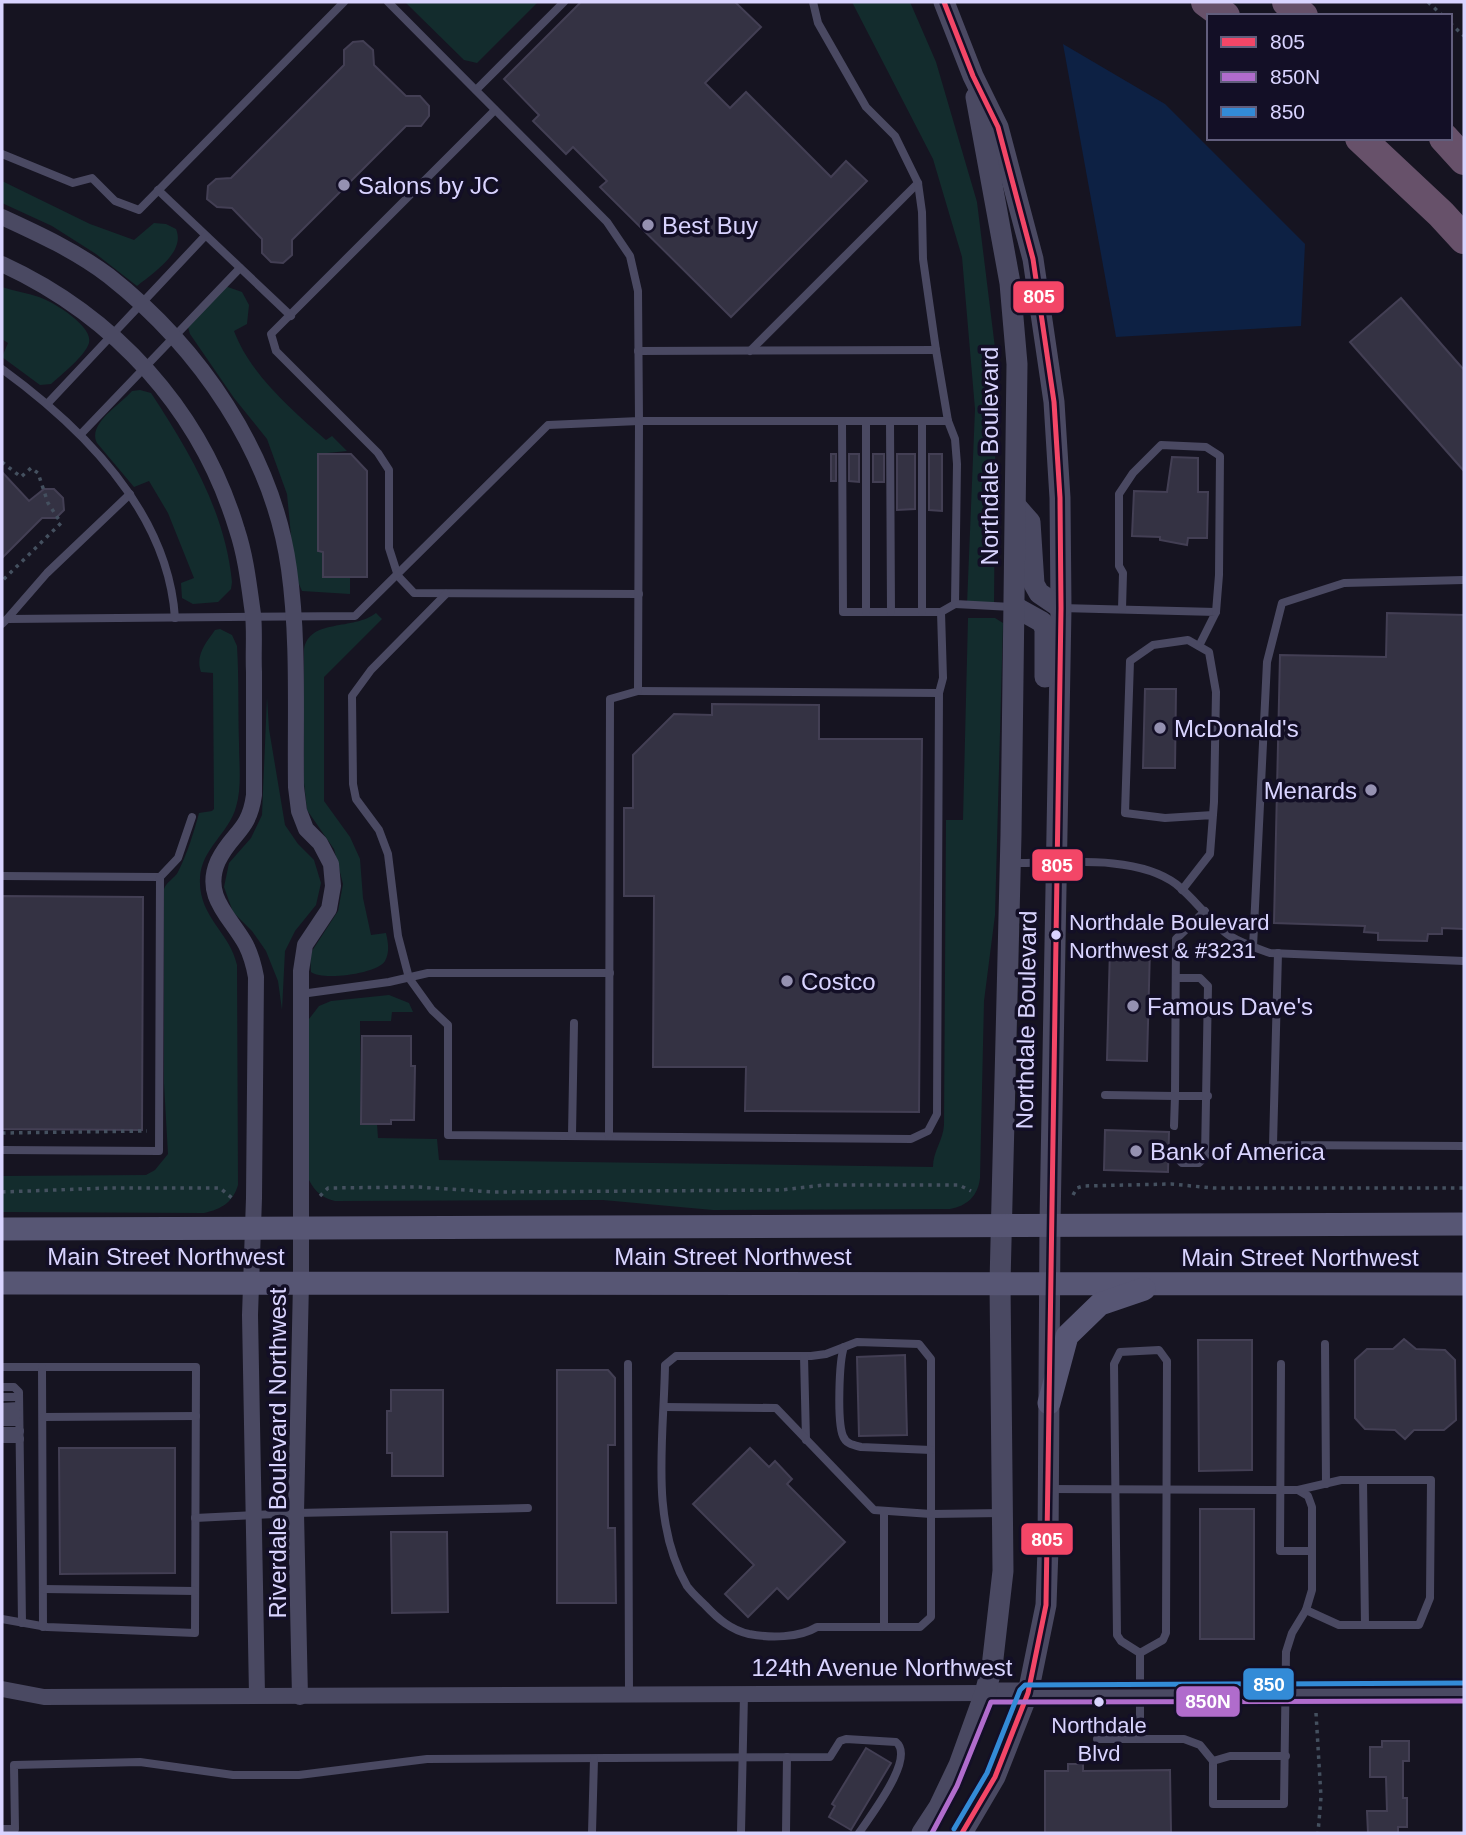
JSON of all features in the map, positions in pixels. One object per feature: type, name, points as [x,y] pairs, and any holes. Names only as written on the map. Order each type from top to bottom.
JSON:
[{"type":"highway","points":[[1206,2],[1222,14]]},
{"type":"highway","points":[[1287,2],[1301,14]]},
{"type":"highway","points":[[1362,140],[1441,214],[1464,242]]},
{"type":"highway","points":[[1446,140],[1464,160]]},
{"type":"main road","name":"Main Street Northwest","points":[[2,1229],[1464,1224]]},
{"type":"main road","name":"Main Street Northwest","points":[[2,1283],[1464,1284]]},
{"type":"main road","points":[[1049,1402],[1067,1336],[1100,1304],[1160,1283]]},
{"type":"street","name":"Northdale Boulevard","points":[[944,2],[973,76],[998,127],[1022,213],[1041,302],[1058,442],[1061,608],[1049,1224],[1046,1605],[1028,1693],[995,1777],[962,1833]]},
{"type":"street","name":"Northdale Boulevard","points":[[922,1833],[939,1807],[959,1765],[985,1693],[992,1667],[1003,1571],[1000,1283],[1018,414],[1015,321],[999,213],[973,76]]},
{"type":"street","name":"Riverdale Boulevard Northwest","points":[[2,218],[53,240],[108,276],[174,338],[211,381],[232,414],[258,465],[280,524],[289,567],[294,617],[296,787],[299,811],[306,829],[320,843],[331,864],[333,886],[329,909],[304,945],[301,956],[301,1282],[296,1513],[299,1697]]},
{"type":"street","name":"Riverdale Boulevard Northwest","points":[[2,264],[35,279],[81,309],[112,336],[172,397],[219,480],[238,531],[253,617],[254,794],[252,814],[218,862],[214,885],[219,907],[246,944],[256,976],[250,1315],[257,1695]]},
{"type":"street","points":[[1016,506],[1030,522],[1034,584],[1039,593],[1061,608]]},
{"type":"street","points":[[1015,607],[1035,616],[1045,629],[1045,711],[1047,721],[1058,734]]},
{"type":"street","points":[[2,1689],[44,1697],[257,1695]]},
{"type":"street","name":"124th Avenue Northwest","points":[[257,1695],[299,1697],[1464,1692]]},
{"type":"lane","points":[[2,155],[73,183],[92,178],[115,201],[139,210],[344,2]]},
{"type":"lane","points":[[388,2],[607,222],[630,256],[638,291],[638,691]]},
{"type":"lane","points":[[475,90],[564,2]]},
{"type":"lane","points":[[813,2],[818,23],[866,107],[895,136],[918,183],[923,259],[936,350],[948,421],[955,439],[955,604]]},
{"type":"lane","points":[[495,110],[271,334],[276,351],[378,453],[389,470],[389,548],[398,576],[414,593],[639,594]]},
{"type":"lane","points":[[750,351],[918,183]]},
{"type":"lane","points":[[158,190],[291,316]]},
{"type":"lane","points":[[48,403],[205,236]]},
{"type":"lane","points":[[80,434],[240,268]]},
{"type":"lane","points":[[638,351],[936,350]]},
{"type":"lane","points":[[2,369],[48,403],[80,434],[97,451],[130,494],[169,571],[174,592],[175,618]]},
{"type":"lane","points":[[4,621],[355,616],[548,425],[639,421],[948,421]]},
{"type":"lane","points":[[842,421],[843,612],[941,612],[955,604],[1015,607]]},
{"type":"lane","points":[[866,421],[866,612]]},
{"type":"lane","points":[[890,421],[891,612]]},
{"type":"lane","points":[[922,421],[922,612]]},
{"type":"lane","points":[[1122,609],[1119,494],[1133,473],[1161,445],[1206,447],[1220,456],[1219,575],[1216,612],[1199,646]]},
{"type":"lane","points":[[4,621],[47,573],[130,494]]},
{"type":"lane","points":[[1253,947],[1267,662],[1282,603],[1344,583],[1464,580]]},
{"type":"lane","points":[[446,594],[371,670],[352,696],[353,785],[356,799],[379,830],[388,853],[398,936],[409,978],[432,1010],[448,1025],[448,1135],[911,1139],[928,1131],[937,1114],[939,693],[943,678],[941,612]]},
{"type":"lane","points":[[1061,608],[1216,612]]},
{"type":"lane","points":[[1182,890],[1210,854],[1213,815],[1216,692],[1209,652],[1188,640],[1153,645],[1130,661],[1125,813],[1165,818],[1213,815]]},
{"type":"lane","points":[[609,1136],[610,699],[638,691],[939,693]]},
{"type":"lane","points":[[2,1150],[159,1151],[160,877],[178,858],[192,817]]},
{"type":"lane","points":[[1010,863],[1126,865],[1149,871],[1174,883],[1228,934],[1253,947],[1278,953],[1464,961]]},
{"type":"lane","points":[[2,876],[160,877]]},
{"type":"lane","points":[[1174,1126],[1176,939],[1205,911]]},
{"type":"lane","points":[[1278,953],[1273,1145],[1464,1146]]},
{"type":"lane","points":[[300,994],[428,973],[610,973]]},
{"type":"lane","points":[[1174,1154],[1182,1163],[1199,1163],[1205,1157],[1208,1096],[1208,986],[1200,978],[1176,978]]},
{"type":"lane","points":[[572,1135],[575,1023]]},
{"type":"lane","points":[[1105,1096],[1208,1096]]},
{"type":"lane","points":[[857,1342],[919,1344],[931,1359],[930,1617],[920,1627],[817,1627],[806,1634],[760,1636],[736,1631],[688,1588],[673,1554],[663,1511],[665,1365],[676,1356],[804,1356],[825,1354],[844,1347],[857,1342]]},
{"type":"lane","points":[[1325,1344],[1326,1484]]},
{"type":"lane","points":[[844,1347],[840,1366],[840,1423],[843,1437],[850,1444],[860,1447],[930,1450]]},
{"type":"lane","points":[[1159,1350],[1167,1361],[1166,1633],[1163,1640],[1140,1653],[1121,1642],[1117,1636],[1114,1364],[1120,1352],[1159,1350]]},
{"type":"lane","points":[[804,1356],[806,1441]]},
{"type":"lane","points":[[628,1364],[629,1695]]},
{"type":"lane","points":[[1281,1364],[1280,1551],[1312,1551]]},
{"type":"lane","points":[[2,1367],[196,1367],[194,1633],[43,1627],[2,1619]]},
{"type":"lane","points":[[42,1367],[43,1627]]},
{"type":"lane","points":[[2,1387],[14,1387],[19,1392],[22,1623]]},
{"type":"lane","points":[[2,1397],[19,1418]]},
{"type":"lane","points":[[2,1406],[19,1418]]},
{"type":"lane","points":[[664,1407],[776,1408],[874,1510],[930,1514],[1003,1513]]},
{"type":"lane","points":[[2,1414],[19,1418]]},
{"type":"lane","points":[[43,1417],[195,1416]]},
{"type":"lane","points":[[2,1422],[19,1418]]},
{"type":"lane","points":[[2,1431],[19,1418]]},
{"type":"lane","points":[[2,1439],[19,1418]]},
{"type":"lane","points":[[1049,1489],[1298,1490],[1341,1480],[1431,1480],[1430,1598],[1419,1625],[1339,1625],[1307,1610]]},
{"type":"lane","points":[[1363,1480],[1364,1625]]},
{"type":"lane","points":[[1097,1739],[1184,1739],[1200,1745],[1213,1762],[1213,1804],[1284,1804],[1286,1652],[1292,1633],[1307,1610],[1311,1590],[1312,1507],[1308,1496],[1298,1490]]},
{"type":"lane","points":[[195,1518],[253,1514],[528,1508]]},
{"type":"lane","points":[[884,1511],[884,1627]]},
{"type":"lane","points":[[43,1589],[195,1591]]},
{"type":"lane","points":[[1140,1653],[1140,1739]]},
{"type":"lane","points":[[741,1833],[744,1694]]},
{"type":"lane","points":[[2,1829],[15,1829],[15,1765],[140,1762],[233,1774],[299,1774],[427,1759],[830,1757],[840,1741],[846,1739],[890,1740],[901,1746],[900,1768],[859,1833]]},
{"type":"lane","points":[[1213,1762],[1230,1756],[1286,1756]]},
{"type":"lane","points":[[786,1833],[787,1757]]},
{"type":"lane","points":[[593,1833],[594,1759]]},
{"type":"path","points":[[1428,2],[1441,14]]},
{"type":"path","points":[[2,461],[21,477],[31,468],[38,473],[48,503],[61,523],[2,581]]},
{"type":"path","points":[[2,1133],[150,1131]]},
{"type":"path","points":[[320,1196],[328,1188],[367,1187],[495,1192],[781,1190],[824,1185],[959,1185],[971,1191]]},
{"type":"path","points":[[1073,1195],[1077,1188],[1083,1185],[1464,1188]]},
{"type":"path","points":[[2,1192],[220,1188],[232,1198]]},
{"type":"path","points":[[1315,1694],[1321,1783],[1318,1833]]},
{"type":"green space","points":[[405,2],[538,2],[477,63],[464,60]]},
{"type":"green space","points":[[852,2],[910,2],[936,62],[977,202],[996,356],[994,606],[967,605],[975,409],[962,257],[933,159]]},
{"type":"green space","points":[[2,181],[90,224],[134,240],[154,223],[166,224],[176,229],[176,246],[166,261],[137,286],[96,254],[52,226],[2,203]]},
{"type":"green space","points":[[225,286],[242,292],[249,305],[247,324],[234,331],[250,362],[273,390],[326,440],[332,436],[347,451],[318,454],[318,551],[323,552],[323,577],[350,577],[350,594],[302,591],[292,546],[287,494],[267,439],[234,398],[190,334],[187,324]]},
{"type":"green space","points":[[2,287],[54,304],[72,316],[89,337],[83,354],[51,384],[40,385],[2,357],[8,343],[2,339]]},
{"type":"green space","points":[[132,391],[151,393],[165,415],[213,506],[222,531],[232,582],[231,589],[218,602],[193,604],[182,598],[181,583],[194,578],[168,513],[149,481],[134,487],[97,443],[97,429],[106,415]]},
{"type":"green space","points":[[376,613],[382,619],[324,677],[324,801],[350,837],[360,859],[363,898],[371,935],[386,933],[388,954],[380,966],[361,973],[317,975],[311,972],[310,954],[338,911],[343,884],[334,849],[307,810],[304,783],[304,649],[308,639],[323,629],[356,622]]},
{"type":"green space","points":[[968,618],[995,618],[1003,623],[995,915],[984,1001],[980,1178],[971,1199],[950,1209],[713,1210],[603,1200],[335,1201],[317,1191],[309,1180],[309,1019],[319,1006],[331,1001],[389,995],[409,1003],[413,1012],[392,1012],[391,1021],[360,1021],[361,1122],[377,1124],[378,1138],[437,1139],[439,1160],[933,1167],[944,1125],[946,820],[963,820]]},
{"type":"green space","points":[[220,629],[232,635],[237,646],[239,792],[228,825],[205,858],[200,878],[204,903],[228,943],[237,965],[236,1191],[226,1204],[204,1213],[2,1212],[2,1176],[146,1175],[155,1170],[168,1154],[164,1084],[164,889],[181,865],[199,813],[214,809],[213,673],[201,672],[199,660],[208,640],[215,630]]},
{"type":"green space","points":[[267,697],[269,729],[285,825],[298,844],[314,860],[321,883],[316,905],[295,931],[285,951],[282,1010],[278,981],[266,951],[252,931],[233,912],[224,887],[229,863],[251,838],[262,815]]},
{"type":"water","points":[[1063,44],[1165,104],[1305,244],[1301,326],[1116,337]]},
{"type":"building","points":[[581,2],[735,2],[761,27],[705,83],[730,108],[746,92],[831,177],[846,161],[867,181],[731,317],[600,187],[607,181],[573,147],[566,154],[533,121],[539,115],[504,79]]},
{"type":"building","points":[[363,41],[373,50],[374,65],[406,96],[420,96],[429,106],[429,116],[421,126],[406,126],[292,240],[292,255],[283,263],[271,262],[262,253],[262,239],[232,208],[217,207],[207,199],[208,186],[216,179],[231,178],[344,65],[344,50],[353,42]]},
{"type":"building","points":[[1401,298],[1464,370],[1464,471],[1350,342]]},
{"type":"building","points":[[318,454],[351,454],[367,471],[367,577],[323,577],[323,552],[318,551]]},
{"type":"building","points":[[831,454],[836,454],[836,481],[831,481]]},
{"type":"building","points":[[849,454],[859,454],[859,482],[849,481]]},
{"type":"building","points":[[873,454],[884,454],[884,482],[873,482]]},
{"type":"building","points":[[897,454],[915,454],[915,509],[897,510]]},
{"type":"building","points":[[929,454],[942,454],[942,511],[929,510]]},
{"type":"building","points":[[1172,457],[1198,458],[1198,492],[1208,492],[1207,538],[1188,538],[1187,545],[1160,540],[1160,537],[1132,536],[1134,491],[1167,492]]},
{"type":"building","points":[[2,472],[29,501],[44,489],[54,489],[63,498],[64,510],[56,518],[42,518],[2,558]]},
{"type":"building","name":"Menards","points":[[1387,613],[1464,615],[1464,929],[1442,928],[1442,934],[1428,934],[1427,941],[1378,940],[1378,933],[1364,932],[1365,926],[1274,923],[1280,655],[1386,657]]},
{"type":"building","name":"McDonald's","points":[[1145,689],[1176,689],[1175,768],[1143,768]]},
{"type":"building","name":"Costco","points":[[712,704],[819,705],[819,739],[922,739],[919,1112],[745,1111],[746,1067],[653,1067],[654,896],[624,896],[624,808],[633,808],[633,755],[674,714],[712,715]]},
{"type":"building","points":[[2,896],[143,897],[142,1130],[2,1129]]},
{"type":"building","points":[[1110,948],[1150,948],[1147,1061],[1107,1060]]},
{"type":"building","points":[[362,1036],[411,1036],[411,1066],[415,1066],[414,1120],[391,1120],[391,1124],[361,1124]]},
{"type":"building","name":"Bank of America","points":[[1105,1130],[1169,1132],[1168,1172],[1104,1170]]},
{"type":"building","points":[[1404,1339],[1416,1349],[1445,1350],[1455,1360],[1456,1420],[1444,1430],[1414,1430],[1405,1439],[1395,1430],[1365,1429],[1355,1418],[1355,1360],[1367,1349],[1393,1349]]},
{"type":"building","points":[[1198,1340],[1252,1340],[1252,1470],[1199,1471]]},
{"type":"building","points":[[905,1355],[907,1435],[859,1436],[857,1357]]},
{"type":"building","points":[[557,1370],[608,1370],[615,1378],[615,1445],[608,1445],[608,1528],[615,1528],[616,1603],[557,1603]]},
{"type":"building","points":[[391,1390],[443,1390],[443,1476],[392,1476],[392,1453],[387,1453],[387,1411],[391,1411]]},
{"type":"building","points":[[59,1448],[175,1448],[175,1573],[60,1574]]},
{"type":"building","points":[[750,1448],[769,1467],[775,1461],[792,1479],[787,1484],[845,1542],[788,1599],[777,1588],[748,1617],[725,1594],[754,1565],[693,1504]]},
{"type":"building","points":[[1200,1509],[1254,1509],[1254,1639],[1200,1639]]},
{"type":"building","points":[[391,1532],[447,1532],[448,1612],[392,1613]]},
{"type":"building","points":[[1382,1741],[1409,1741],[1409,1761],[1403,1761],[1403,1798],[1407,1798],[1407,1827],[1398,1827],[1398,1833],[1368,1833],[1367,1811],[1387,1811],[1386,1777],[1370,1777],[1370,1747],[1382,1747]]},
{"type":"building","points":[[866,1748],[891,1763],[851,1830],[829,1817],[835,1806],[832,1804]]},
{"type":"building","points":[[1068,1764],[1083,1764],[1083,1771],[1170,1770],[1171,1832],[1045,1833],[1045,1771],[1068,1771]]},
{"type":"transit line","name":"805","points":[[944,2],[973,76],[998,127],[1033,259],[1054,402],[1060,498],[1061,608],[1046,1605],[1028,1693],[995,1777],[962,1833]]},
{"type":"transit line","name":"850","points":[[954,1829],[987,1773],[1020,1690],[1025,1685],[1464,1683]]},
{"type":"transit line","name":"850N","points":[[932,1833],[957,1786],[991,1702],[1464,1701]]},
{"type":"place","name":"Salons by JC","points":[[344,185]]},
{"type":"place","name":"Best Buy","points":[[648,225]]},
{"type":"place","name":"McDonald's","points":[[1160,728]]},
{"type":"place","name":"Menards","points":[[1371,790]]},
{"type":"place","name":"Northdale Boulevard Northwest & #3231","points":[[1056,935]]},
{"type":"place","name":"Costco","points":[[787,981]]},
{"type":"place","name":"Famous Dave's","points":[[1133,1006]]},
{"type":"place","name":"Bank of America","points":[[1136,1151]]},
{"type":"place","name":"Northdale Blvd","points":[[1099,1702]]}]
